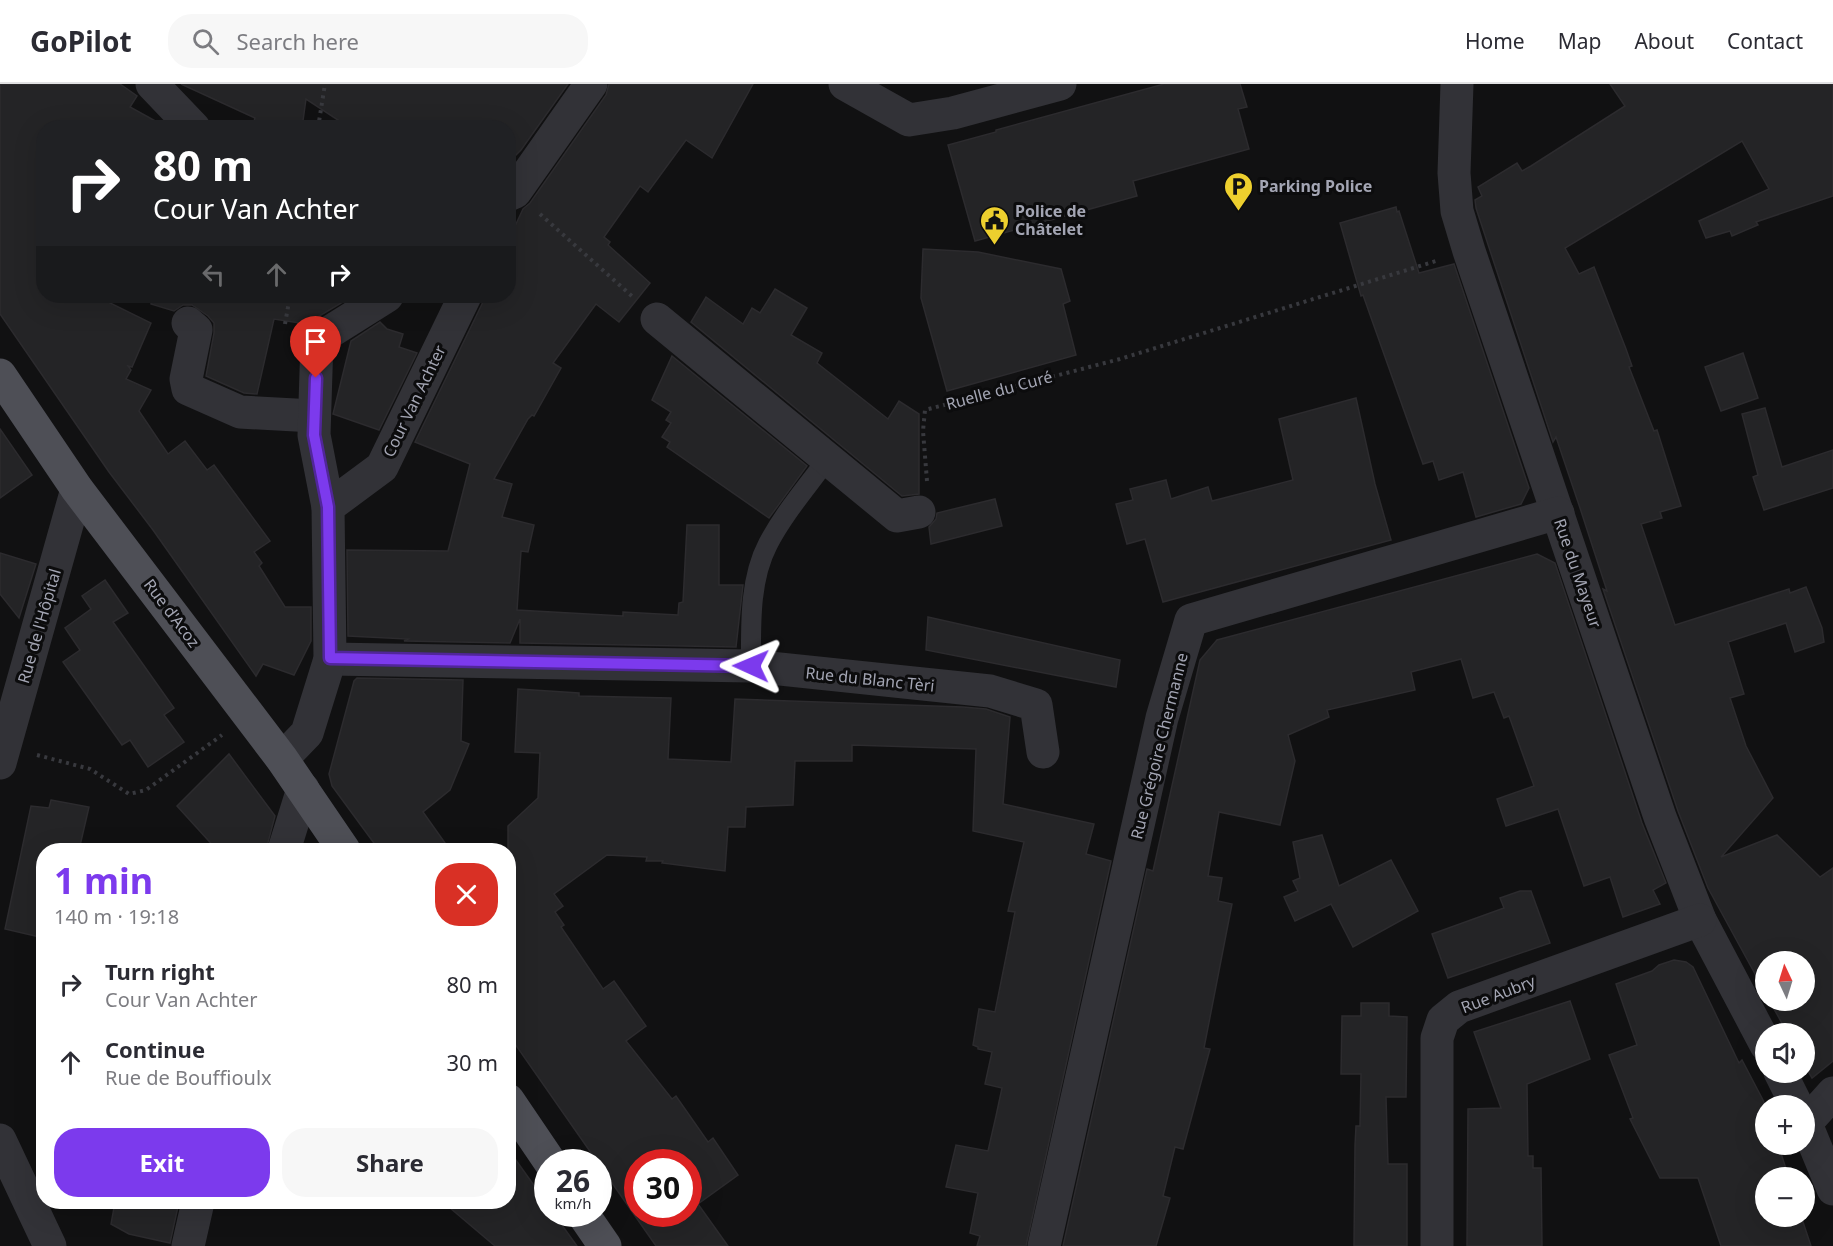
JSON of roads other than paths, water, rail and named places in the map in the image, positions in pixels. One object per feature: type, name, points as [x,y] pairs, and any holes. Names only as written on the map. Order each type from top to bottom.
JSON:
[{"type":"main road","name":"Rue d'Acoz","points":[[0,375],[77,489],[282,759],[339,843]]},
{"type":"main road","points":[[516,1112],[541,1149]]},
{"type":"main road","points":[[593,1227],[605,1246]]},
{"type":"street","points":[[152,84],[186,120]]},
{"type":"street","points":[[516,190],[591,84]]},
{"type":"street","points":[[845,84],[909,120],[953,113],[1060,84]]},
{"type":"street","name":"Rue du Mayeur","points":[[1457,84],[1454,173],[1457,211],[1469,251],[1660,817],[1700,920],[1755,1024]]},
{"type":"street","points":[[282,759],[308,733],[330,658],[328,507],[314,435],[317,340],[376,303]]},
{"type":"street","name":"Cour Van Achter","points":[[328,507],[382,467],[462,303]]},
{"type":"street","points":[[657,319],[897,516],[920,512]]},
{"type":"street","points":[[188,323],[196,330],[186,379],[188,389],[240,412],[314,416]]},
{"type":"street","name":"Rue de l'Hôpital","points":[[2,755],[77,489]]},
{"type":"street","name":"Rue Grégoire Chermanne","points":[[1044,1246],[1162,718],[1191,620],[1558,513]]},
{"type":"street","name":"Rue du Blanc Tèri","points":[[330,658],[751,666],[990,691],[1036,705],[1043,752]]},
{"type":"street","points":[[286,843],[303,789]]},
{"type":"street","name":"Rue Aubry","points":[[1437,1246],[1437,1038],[1443,1020],[1459,1007],[1700,920]]},
{"type":"street","points":[[1815,1107],[1833,1094]]},
{"type":"street","points":[[0,1140],[50,1246]]},
{"type":"street","points":[[1815,1145],[1833,1189]]},
{"type":"street","points":[[188,1246],[196,1209]]},
{"type":"lane","points":[[751,666],[753,602],[759,564],[768,544],[828,458]]},
{"type":"place","name":"Parking Police","points":[[1238,212]]},
{"type":"place","name":"Police de Châtelet","points":[[994,246]]}]
